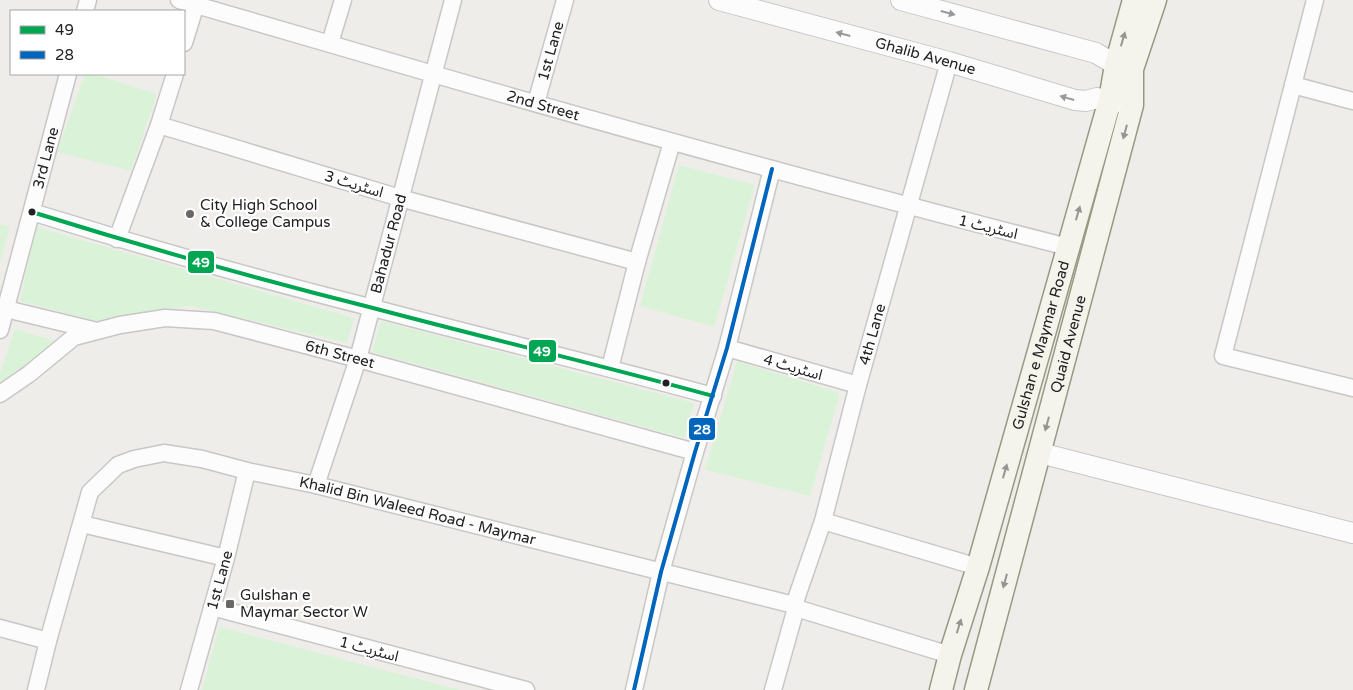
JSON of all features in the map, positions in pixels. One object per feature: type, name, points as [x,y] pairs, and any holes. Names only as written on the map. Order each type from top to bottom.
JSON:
[{"type":"main road","name":"Gulshan e Maymar Road","points":[[941,690],[978,567],[1110,100],[1124,67],[1134,0]]},
{"type":"main road","name":"Quaid Avenue","points":[[976,690],[1132,105],[1124,67],[1155,0]]},
{"type":"street","name":"2nd Street","points":[[179,0],[672,142],[908,206]]},
{"type":"street","points":[[330,43],[343,0]]},
{"type":"street","name":"Bahadur Road","points":[[316,485],[358,359],[453,0]]},
{"type":"street","name":"1st Lane","points":[[536,103],[565,0]]},
{"type":"street","name":"Ghalib Avenue","points":[[719,0],[949,62],[1075,100],[1086,101],[1097,98],[1132,105]]},
{"type":"street","points":[[901,0],[1096,53],[1124,67]]},
{"type":"street","points":[[1315,0],[1223,356],[1353,388]]},
{"type":"street","points":[[185,41],[196,4]]},
{"type":"street","name":"4th Lane","points":[[795,606],[823,521],[858,385],[949,62]]},
{"type":"street","name":"3rd Lane","points":[[0,330],[68,75]]},
{"type":"street","points":[[117,238],[159,125],[175,75]]},
{"type":"street","points":[[1293,85],[1353,101]]},
{"type":"street","name":"اسٹریٹ 3","points":[[159,125],[400,198],[638,262]]},
{"type":"street","points":[[610,368],[672,142]]},
{"type":"street","points":[[634,690],[661,572],[727,348],[772,169]]},
{"type":"street","name":"اسٹریٹ 1","points":[[908,206],[1068,247]]},
{"type":"street","points":[[32,212],[117,238],[372,308],[610,368],[712,396]]},
{"type":"street","points":[[6,309],[97,331]]},
{"type":"street","name":"6th Street","points":[[0,394],[29,374],[74,337],[120,325],[165,318],[214,321],[695,452]]},
{"type":"street","name":"اسٹریٹ 4","points":[[727,348],[858,385]]},
{"type":"street","name":"Khalid Bin Waleed Road - Maymar","points":[[36,690],[90,492],[118,465],[134,459],[164,453],[202,459],[247,471],[316,485],[795,606],[950,655]]},
{"type":"street","points":[[1040,453],[1353,533]]},
{"type":"street","name":"1st Lane","points":[[189,690],[226,558],[247,471]]},
{"type":"street","points":[[823,521],[978,567]]},
{"type":"street","points":[[82,524],[226,558]]},
{"type":"street","points":[[773,690],[795,606]]},
{"type":"street","name":"اسٹریٹ 1","points":[[212,607],[526,690]]},
{"type":"street","points":[[0,628],[48,641]]},
{"type":"green space","points":[[85,75],[98,75],[157,94],[131,171],[57,152]]},
{"type":"green space","points":[[679,165],[755,185],[714,327],[640,306]]},
{"type":"green space","points":[[0,224],[10,227],[0,264]]},
{"type":"green space","points":[[36,227],[354,318],[347,343],[191,306],[148,312],[100,322],[20,301]]},
{"type":"green space","points":[[381,321],[694,403],[684,438],[372,352]]},
{"type":"green space","points":[[15,329],[56,341],[0,386],[0,373]]},
{"type":"green space","points":[[737,361],[840,393],[810,496],[705,470]]},
{"type":"green space","points":[[220,627],[460,690],[202,690]]},
{"type":"transit line","name":"28","points":[[634,690],[661,572],[727,348],[772,169]]},
{"type":"transit line","name":"49","points":[[32,212],[244,274],[713,396]]},
{"type":"place","name":"City High School & College Campus","points":[[190,214]]},
{"type":"place","name":"Gulshan e Maymar Sector W","points":[[230,604]]}]
